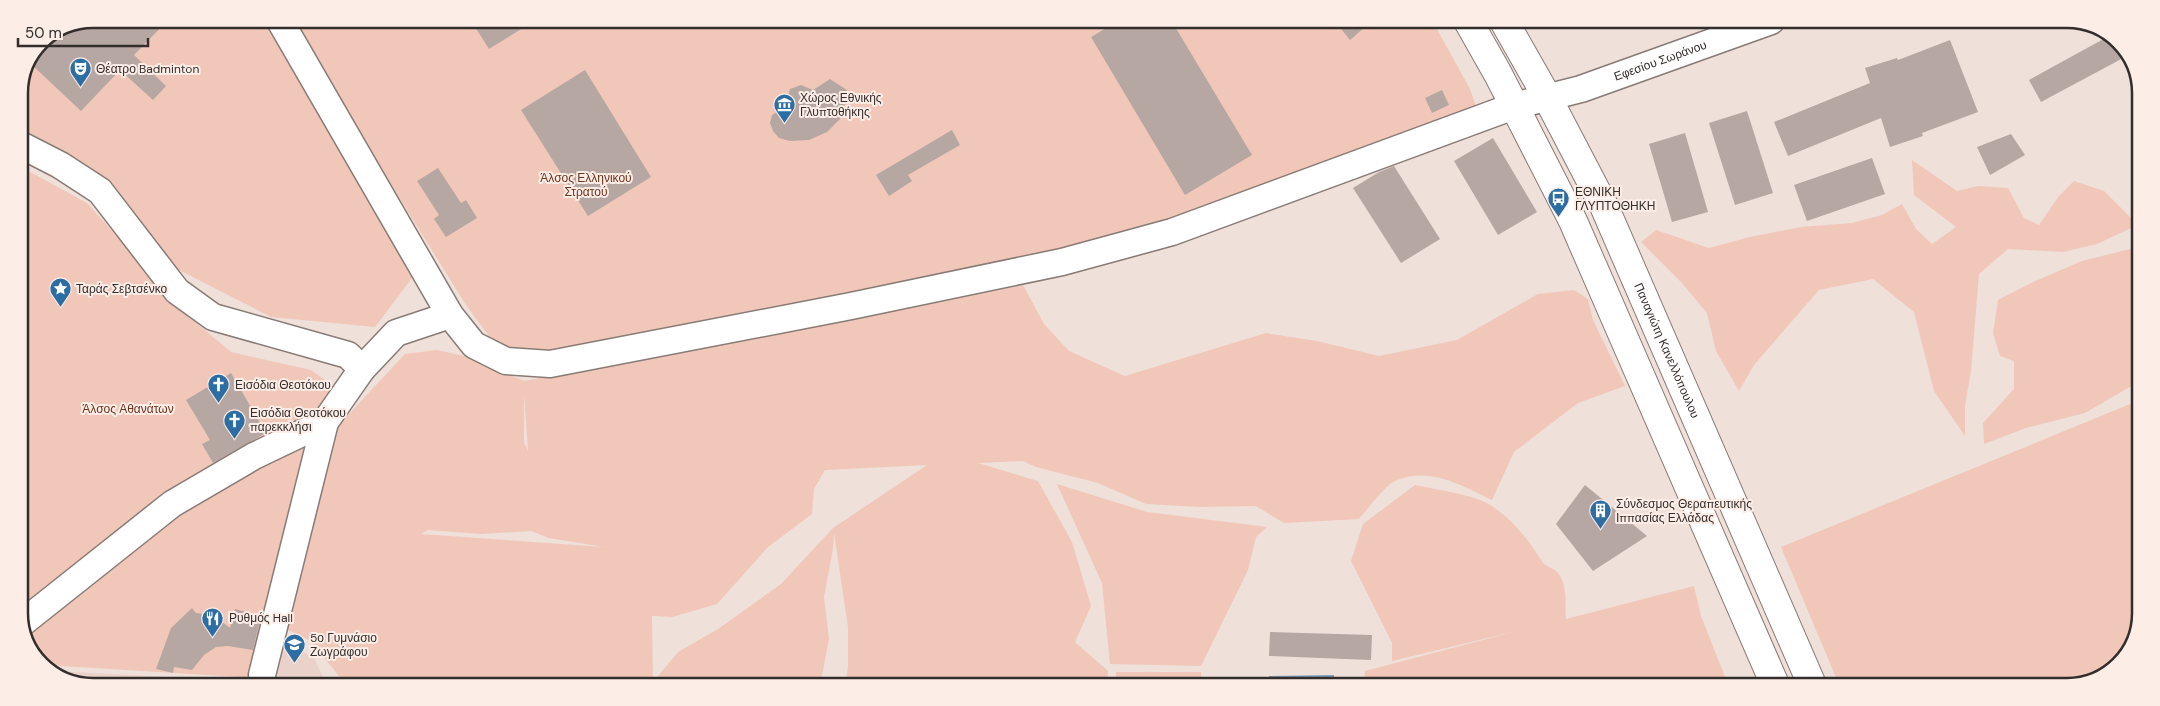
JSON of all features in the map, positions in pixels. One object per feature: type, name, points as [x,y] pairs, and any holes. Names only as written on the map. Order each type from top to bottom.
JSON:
[{"type":"main road","points":[[1472,28],[1573,220],[1771,678]]},
{"type":"main road","name":"Παναγιώτη Κανελλόπουλου","points":[[1508,28],[1547,97],[1604,206],[1809,678]]},
{"type":"street","name":"Εφεσίου Σωράνου","points":[[284,28],[450,315],[474,345],[506,361],[550,364],[852,306],[1062,262],[1172,232],[1514,106],[1581,89],[1751,28]]},
{"type":"street","points":[[28,149],[60,165],[100,191],[177,291],[213,317],[348,355],[362,369]]},
{"type":"street","points":[[262,675],[325,422],[362,369],[396,333],[450,315]]},
{"type":"street","points":[[28,618],[172,504],[254,456],[325,422]]},
{"type":"shaded area","points":[[278,638],[314,658],[324,678],[267,678]]},
{"type":"shaded area","points":[[63,672],[189,678],[84,678]]},
{"type":"green space","points":[[267,28],[415,274],[375,327],[271,317],[173,267],[114,186],[28,139],[29,80],[38,56],[56,38],[80,29]]},
{"type":"green space","name":"Άλσος Ελληνικού Στρατού","points":[[294,28],[1436,28],[1470,89],[1476,106],[1172,220],[1050,259],[615,347],[516,356],[491,339],[466,305]]},
{"type":"green space","points":[[1912,160],[1957,191],[1978,186],[2008,188],[2024,218],[2039,225],[2059,196],[2074,181],[2104,191],[2132,219],[2132,228],[2097,244],[2063,252],[2008,249],[1979,274],[1971,371],[1965,406],[1965,436],[1934,391],[1914,312],[1873,279],[1819,290],[1754,365],[1739,391],[1716,351],[1707,313],[1681,282],[1641,242],[1656,230],[1709,248],[1750,237],[1801,227],[1852,223],[1882,215],[1902,204],[1916,229],[1932,244],[1956,227],[1914,195]]},
{"type":"green space","name":"Άλσος Αθανάτων","points":[[28,171],[87,203],[189,317],[231,352],[311,370],[333,386],[334,408],[28,600]]},
{"type":"green space","points":[[2132,250],[2132,386],[2085,413],[2026,428],[1984,444],[1983,423],[2014,389],[2014,361],[2000,356],[1993,333],[1998,300],[2031,283],[2082,261]]},
{"type":"green space","points":[[1023,285],[1044,324],[1069,351],[1125,376],[1266,333],[1317,341],[1379,356],[1457,340],[1538,294],[1574,290],[1588,299],[1593,320],[1625,386],[1578,403],[1514,452],[1492,500],[1444,479],[1431,476],[1406,477],[1390,484],[1359,519],[1284,523],[1256,506],[1201,507],[1146,504],[1098,483],[1036,467],[1023,461],[978,463],[1038,481],[1072,542],[1091,606],[1075,642],[1108,671],[1108,678],[846,678],[848,627],[834,533],[824,597],[829,639],[822,678],[658,678],[678,652],[718,629],[781,584],[833,528],[927,465],[825,470],[814,489],[812,514],[768,547],[717,604],[672,617],[652,616],[653,678],[340,678],[311,641],[284,628],[336,428],[405,354],[437,350],[464,356],[524,381]],"holes":[[[524,394],[528,451],[524,443]],[[428,530],[481,534],[531,531],[549,538],[604,547],[421,534]]]},
{"type":"green space","points":[[2132,403],[2132,622],[2128,638],[2122,650],[2108,664],[2086,675],[2067,678],[1836,678],[1781,547]]},
{"type":"green space","points":[[314,434],[256,678],[54,666],[36,646],[32,638],[32,631],[176,513]]},
{"type":"green space","points":[[1057,484],[1147,512],[1267,527],[1256,537],[1248,570],[1201,666],[1110,664],[1102,583]]},
{"type":"green space","points":[[1415,485],[1455,493],[1484,502],[1507,517],[1525,537],[1542,562],[1560,576],[1565,594],[1566,619],[1694,586],[1701,616],[1725,678],[1365,678],[1365,671],[1517,631],[1392,661],[1392,643],[1351,561],[1363,524]]},
{"type":"green space","points":[[1116,672],[1201,672],[1201,678],[1116,678]]},
{"type":"water","points":[[1334,675],[1334,678],[1269,678],[1269,676]]},
{"type":"building","name":"Θέατρο Badminton","points":[[160,28],[134,55],[166,86],[153,100],[120,70],[81,111],[33,66],[38,56],[56,38],[80,29]]},
{"type":"building","points":[[476,28],[523,28],[489,49]]},
{"type":"building","points":[[1106,28],[1176,28],[1252,155],[1185,195],[1091,37]]},
{"type":"building","points":[[1340,28],[1364,28],[1350,40]]},
{"type":"building","points":[[2104,38],[2123,58],[2041,102],[2029,80]]},
{"type":"building","points":[[1950,40],[1978,112],[1922,133],[1923,136],[1890,147],[1881,118],[1788,156],[1774,122],[1870,83],[1865,68],[1897,58],[1898,60]]},
{"type":"building","points":[[585,70],[651,177],[588,216],[521,110]]},
{"type":"building","points":[[830,79],[847,90],[840,119],[827,132],[809,140],[790,141],[779,138],[773,131],[770,123],[772,115],[785,107],[790,89],[801,85],[813,90]]},
{"type":"building","points":[[1442,90],[1449,105],[1432,113],[1425,98]]},
{"type":"building","points":[[1747,111],[1773,193],[1735,205],[1709,123]]},
{"type":"building","points":[[952,130],[960,145],[908,175],[912,181],[889,196],[876,175]]},
{"type":"building","points":[[1685,133],[1708,212],[1672,222],[1649,144]]},
{"type":"building","points":[[2011,134],[2025,155],[1990,175],[1977,147]]},
{"type":"building","points":[[1493,138],[1537,212],[1498,235],[1454,161]]},
{"type":"building","points":[[1872,158],[1885,194],[1807,221],[1794,185]]},
{"type":"building","points":[[1394,166],[1440,239],[1401,263],[1353,188],[1379,172]]},
{"type":"building","points":[[438,168],[461,203],[466,200],[477,218],[446,237],[434,219],[439,215],[417,181]]},
{"type":"building","points":[[231,373],[266,433],[213,463],[202,444],[210,440],[186,400]]},
{"type":"building","name":"Σύνδεσμος Θεραπευτικής Ιππασίας Ελλάδας","points":[[1585,485],[1647,536],[1593,571],[1556,524]]},
{"type":"building","name":"Ρυθμός Hall","points":[[192,608],[196,613],[213,615],[230,628],[235,609],[261,616],[253,650],[228,646],[216,647],[204,655],[192,670],[174,667],[173,673],[156,669],[171,628]]},
{"type":"building","points":[[1270,632],[1372,635],[1371,660],[1269,656]]},
{"type":"place","name":"Θέατρο Badminton","points":[[80,88]]},
{"type":"place","name":"Χώρος Εθνικής Γλυπτοθήκης","points":[[784,124]]},
{"type":"place","name":"ΕΘΝΙΚΗ ΓΛΥΠΤΟΘΗΚΗ","points":[[1559,218]]},
{"type":"place","name":"Ταράς Σεβτσένκο","points":[[60,308]]},
{"type":"place","name":"Εισόδια Θεοτόκου","points":[[219,404]]},
{"type":"place","name":"Εισόδια Θεοτόκου παρεκκλήσι","points":[[234,439]]},
{"type":"place","name":"Σύνδεσμος Θεραπευτικής Ιππασίας Ελλάδας","points":[[1600,530]]},
{"type":"place","name":"Ρυθμός Hall","points":[[213,637]]},
{"type":"place","name":"5ο Γυμνάσιο Ζωγράφου","points":[[294,664]]}]
